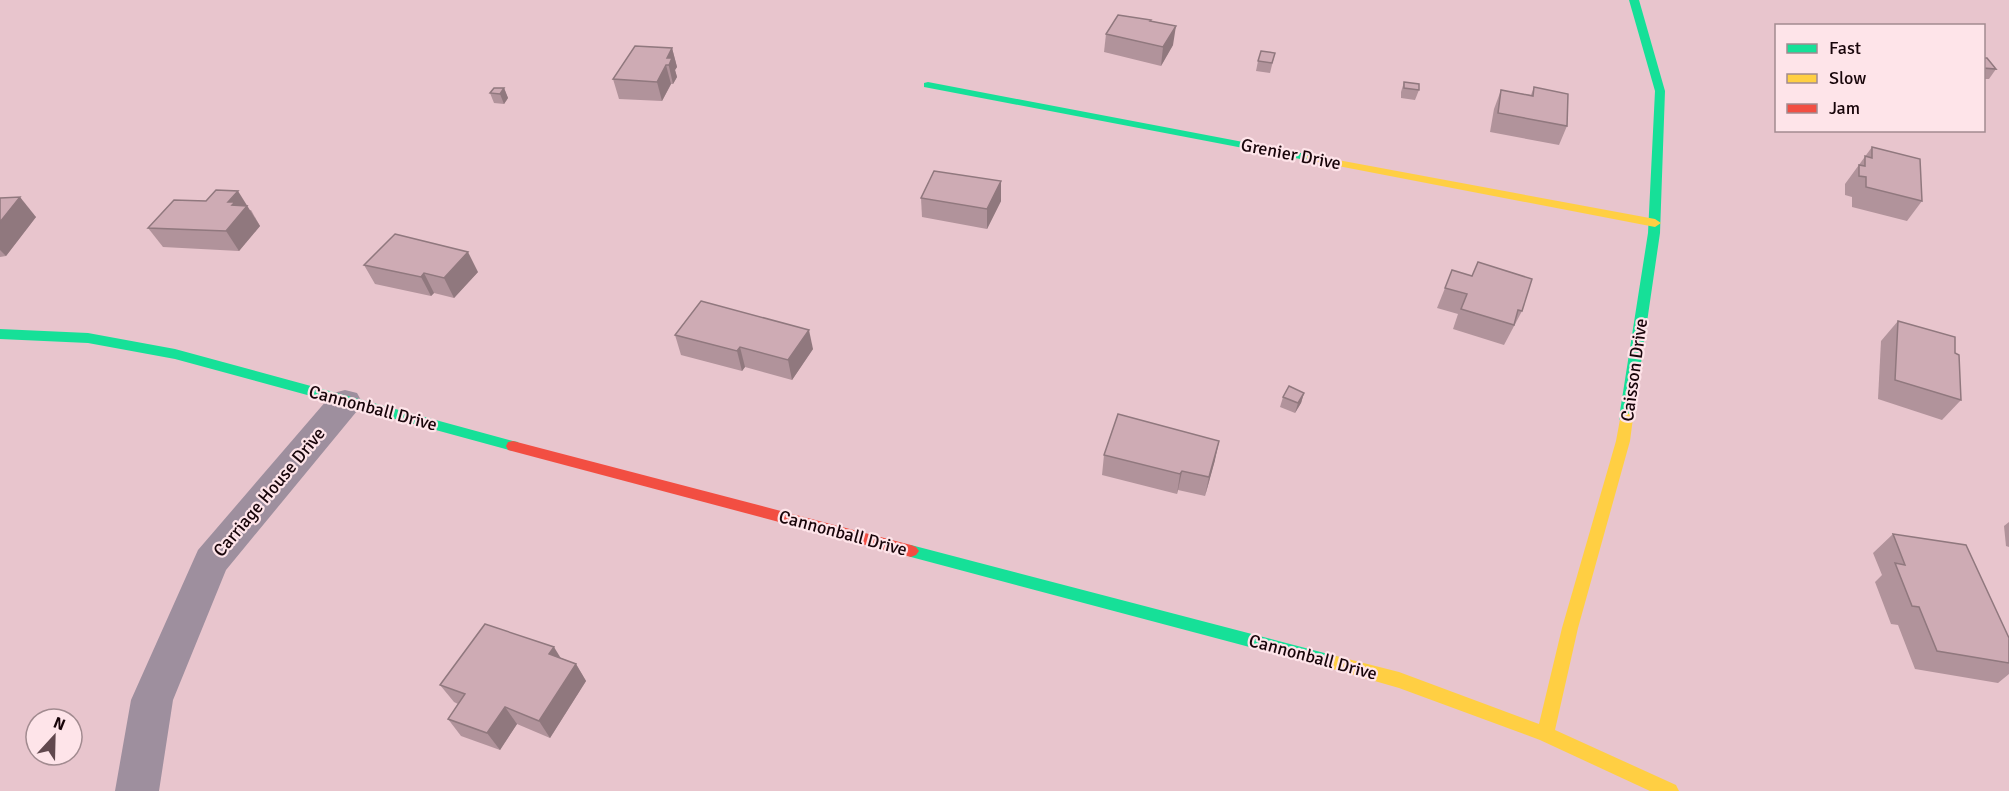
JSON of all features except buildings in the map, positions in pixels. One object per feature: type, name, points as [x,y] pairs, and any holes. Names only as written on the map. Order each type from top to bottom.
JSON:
[{"type":"street","name":"Caisson Drive","points":[[1545,734],[1570,628],[1623,441],[1655,223],[1659,91],[1634,0]]},
{"type":"street","name":"Grenier Drive","points":[[928,85],[1655,223]]},
{"type":"street","name":"Cannonball Drive","points":[[0,334],[36,333],[93,339],[194,357],[345,402],[1399,680],[1545,734],[1670,791]]},
{"type":"street","name":"Carriage House Drive","points":[[137,791],[152,700],[211,561],[345,402]]},
{"type":"traffic: fast","points":[[1626,418],[1654,233],[1660,91],[1634,0]]},
{"type":"traffic: fast","points":[[928,85],[1311,158]]},
{"type":"traffic: fast","points":[[0,334],[88,338],[175,354],[513,446]]},
{"type":"traffic: fast","points":[[911,551],[1332,662]]},
{"type":"traffic: slow","points":[[1311,158],[1655,223]]},
{"type":"traffic: slow","points":[[1545,734],[1570,628],[1623,441],[1626,418]]},
{"type":"traffic: slow","points":[[1332,662],[1399,680],[1545,734],[1670,791]]},
{"type":"traffic: jam","points":[[513,446],[911,551]]}]
